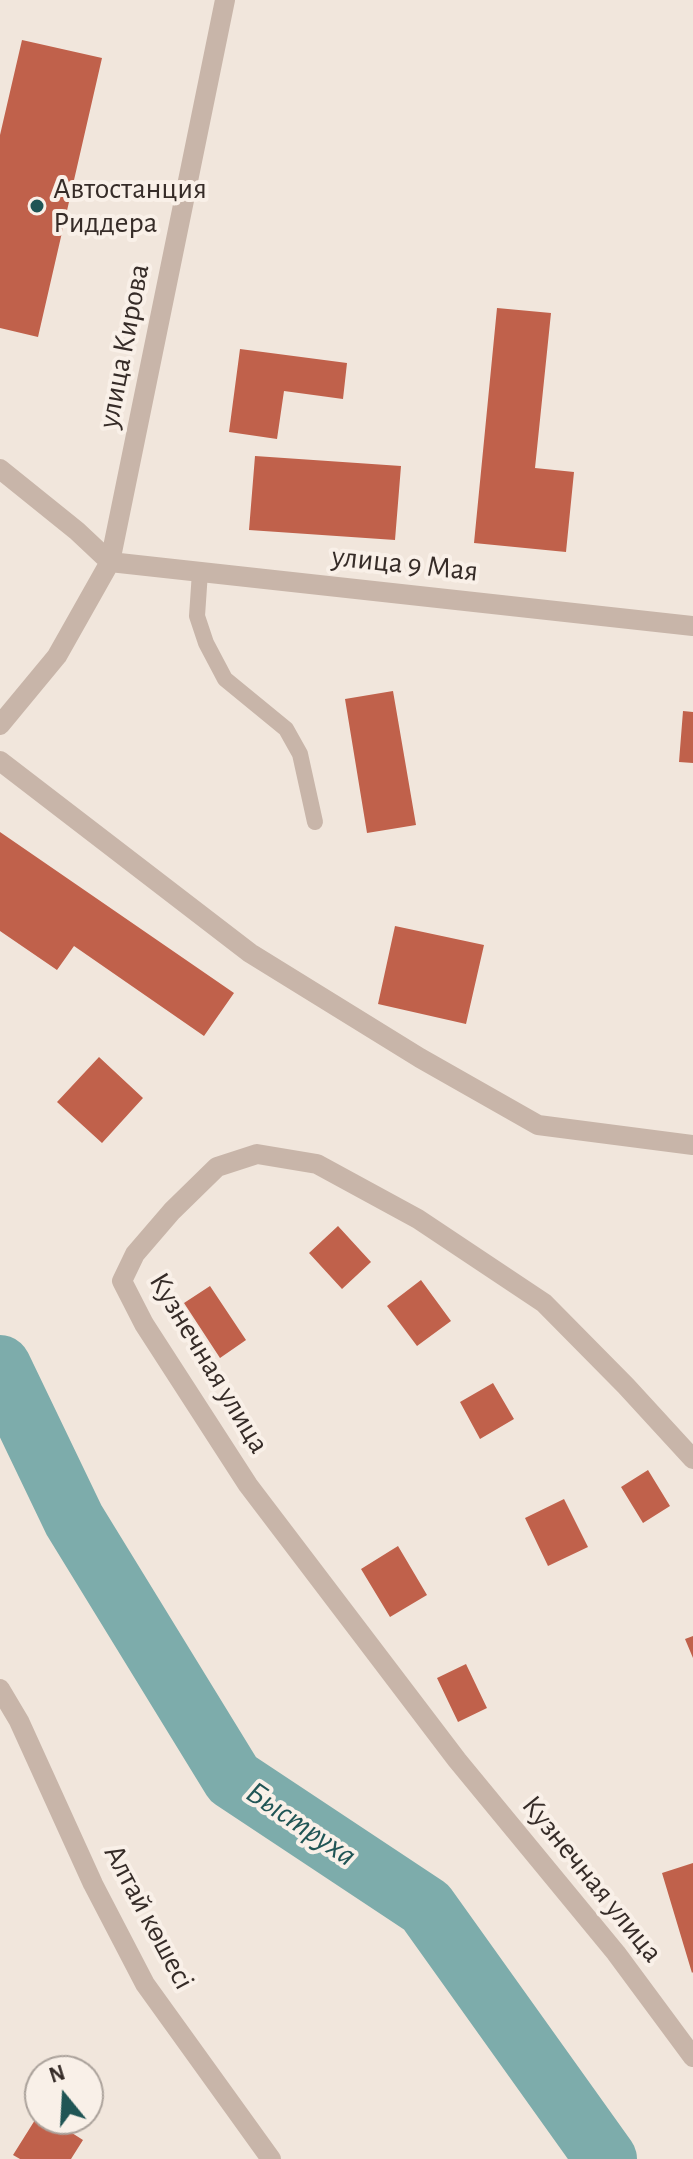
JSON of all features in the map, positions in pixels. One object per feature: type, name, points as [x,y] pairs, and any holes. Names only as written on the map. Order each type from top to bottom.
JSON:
[{"type":"street","name":"улица Кирова","points":[[0,725],[57,656],[110,562],[225,0]]},
{"type":"street","points":[[0,469],[110,562]]},
{"type":"street","name":"улица 9 Мая","points":[[110,562],[693,626]]},
{"type":"street","points":[[0,761],[250,953],[420,1058],[538,1125],[693,1145]]},
{"type":"street","name":"Кузнечная улица","points":[[693,1459],[544,1303],[418,1219],[317,1164],[257,1154],[217,1167],[172,1211],[135,1254],[122,1281],[144,1324],[248,1485],[457,1760],[616,1953],[693,2057]]},
{"type":"street","name":"Алтай көшесі","points":[[0,1689],[19,1721],[93,1884],[145,1984],[271,2159]]},
{"type":"lane","points":[[200,572],[197,616],[206,643],[225,679],[286,729],[300,754],[315,822]]},
{"type":"building","points":[[22,40],[102,58],[38,337],[0,328],[0,135]]},
{"type":"building","points":[[497,308],[551,313],[535,468],[574,472],[566,552],[474,543]]},
{"type":"building","points":[[240,349],[347,363],[343,399],[284,391],[277,439],[229,432]]},
{"type":"building","points":[[255,456],[401,466],[395,540],[249,530]]},
{"type":"building","points":[[393,691],[416,825],[367,833],[345,699]]},
{"type":"building","points":[[683,711],[693,712],[693,763],[679,762]]},
{"type":"building","points":[[0,832],[234,993],[204,1036],[74,946],[57,970],[0,931]]},
{"type":"building","points":[[395,926],[484,945],[466,1024],[378,1004]]},
{"type":"building","points":[[99,1057],[143,1098],[102,1143],[57,1102]]},
{"type":"building","points":[[338,1226],[371,1262],[342,1289],[309,1253]]},
{"type":"building","points":[[421,1280],[451,1321],[417,1346],[387,1306]]},
{"type":"building","points":[[210,1286],[246,1340],[220,1358],[184,1303]]},
{"type":"building","points":[[493,1383],[514,1419],[480,1439],[460,1402]]},
{"type":"building","points":[[648,1470],[670,1506],[643,1523],[621,1487]]},
{"type":"building","points":[[564,1499],[588,1547],[548,1566],[525,1518]]},
{"type":"building","points":[[398,1546],[427,1595],[390,1617],[361,1569]]},
{"type":"building","points":[[693,1636],[693,1658],[685,1639]]},
{"type":"building","points":[[466,1664],[487,1708],[458,1722],[437,1678]]},
{"type":"building","points":[[693,1863],[693,1972],[692,1973],[662,1873]]},
{"type":"building","points":[[26,2135],[75,2135],[83,2140],[71,2159],[20,2159],[13,2155]]},
{"type":"waterway","name":"Быструха","points":[[0,1366],[74,1520],[233,1779],[426,1907],[606,2159]]},
{"type":"place","name":"Автостанция Риддера","points":[[37,206]]}]
